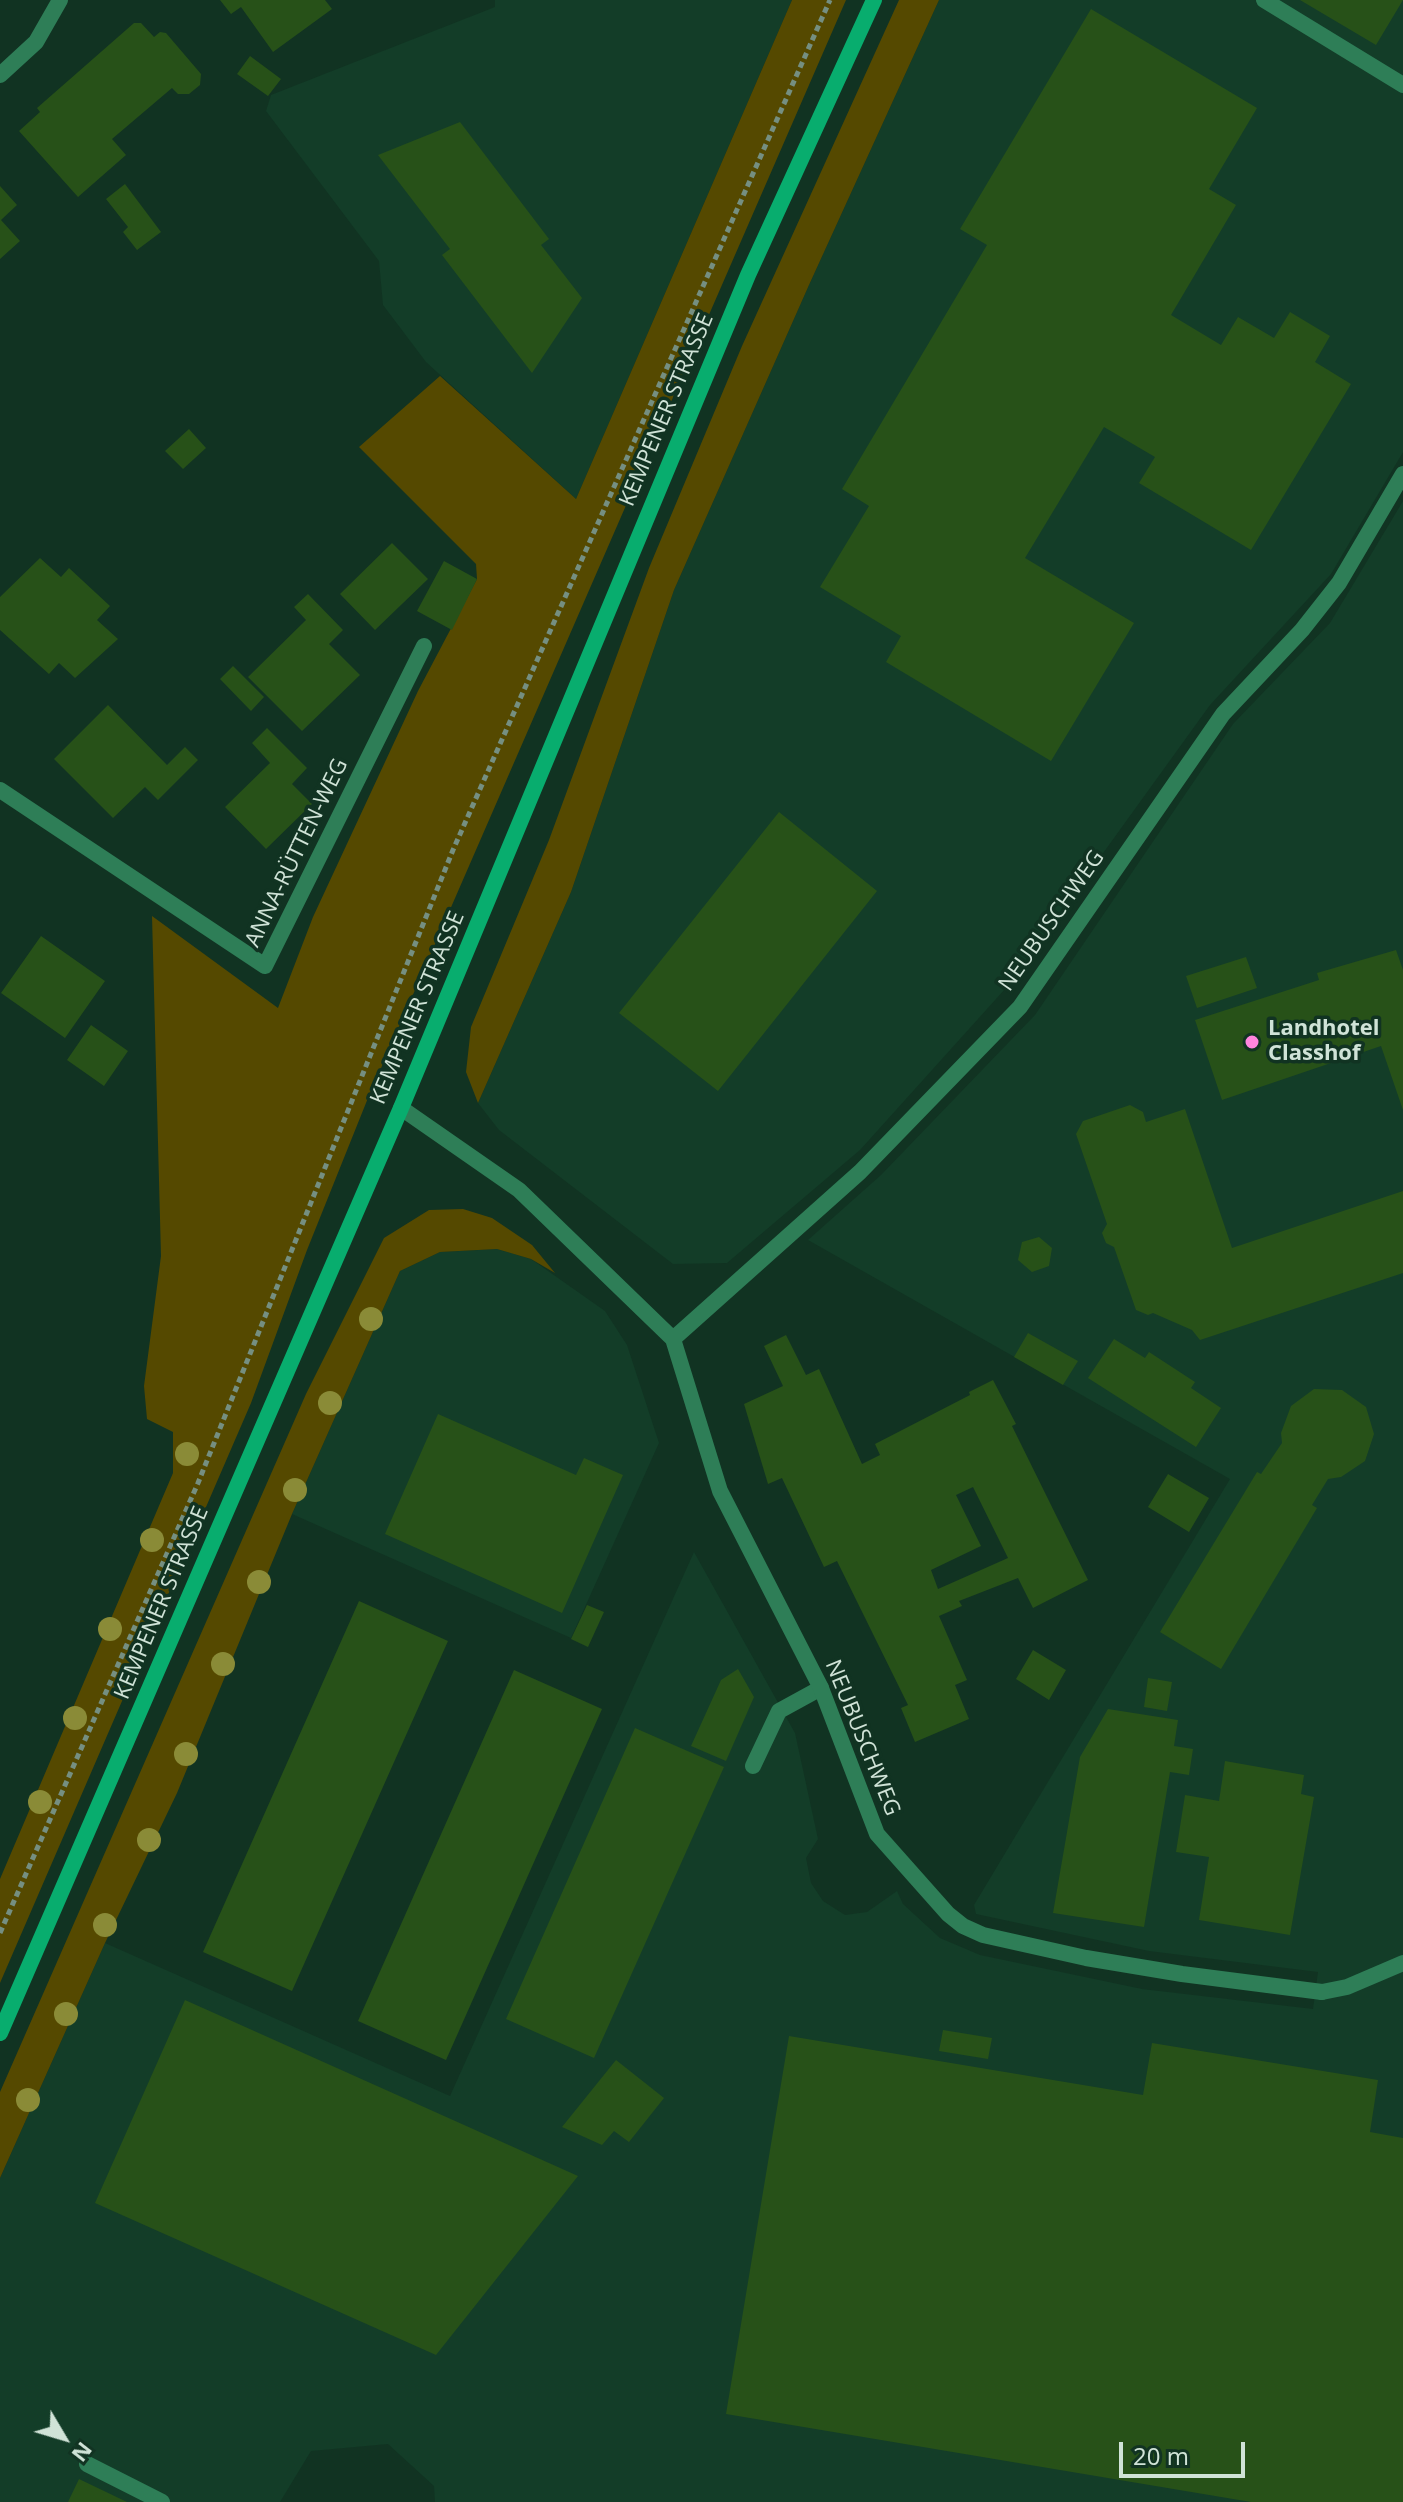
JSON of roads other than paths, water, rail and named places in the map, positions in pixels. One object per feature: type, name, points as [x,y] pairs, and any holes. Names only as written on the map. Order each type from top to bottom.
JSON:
[{"type":"main road","name":"KEMPENER STRASSE","points":[[0,2033],[401,1108],[748,275],[874,0]]},
{"type":"street","points":[[0,75],[36,42],[60,0]]},
{"type":"street","points":[[1264,0],[1403,85]]},
{"type":"street","name":"NEUBUSCHWEG","points":[[673,1339],[860,1172],[1020,1007],[1223,714],[1302,630],[1339,583],[1403,474]]},
{"type":"street","name":"ANNA-RÜTTEN-WEG","points":[[0,790],[265,966],[424,646]]},
{"type":"street","name":"NEUBUSCHWEG","points":[[401,1108],[519,1190],[673,1339],[720,1491],[821,1688],[877,1834],[948,1914],[963,1926],[1003,1940],[1111,1963],[1322,1992],[1347,1987],[1403,1963]]},
{"type":"street","points":[[753,1766],[779,1711],[821,1688]]},
{"type":"street","points":[[87,2464],[162,2502]]},
{"type":"place","name":"Landhotel Classhof","points":[[1252,1042]]}]
